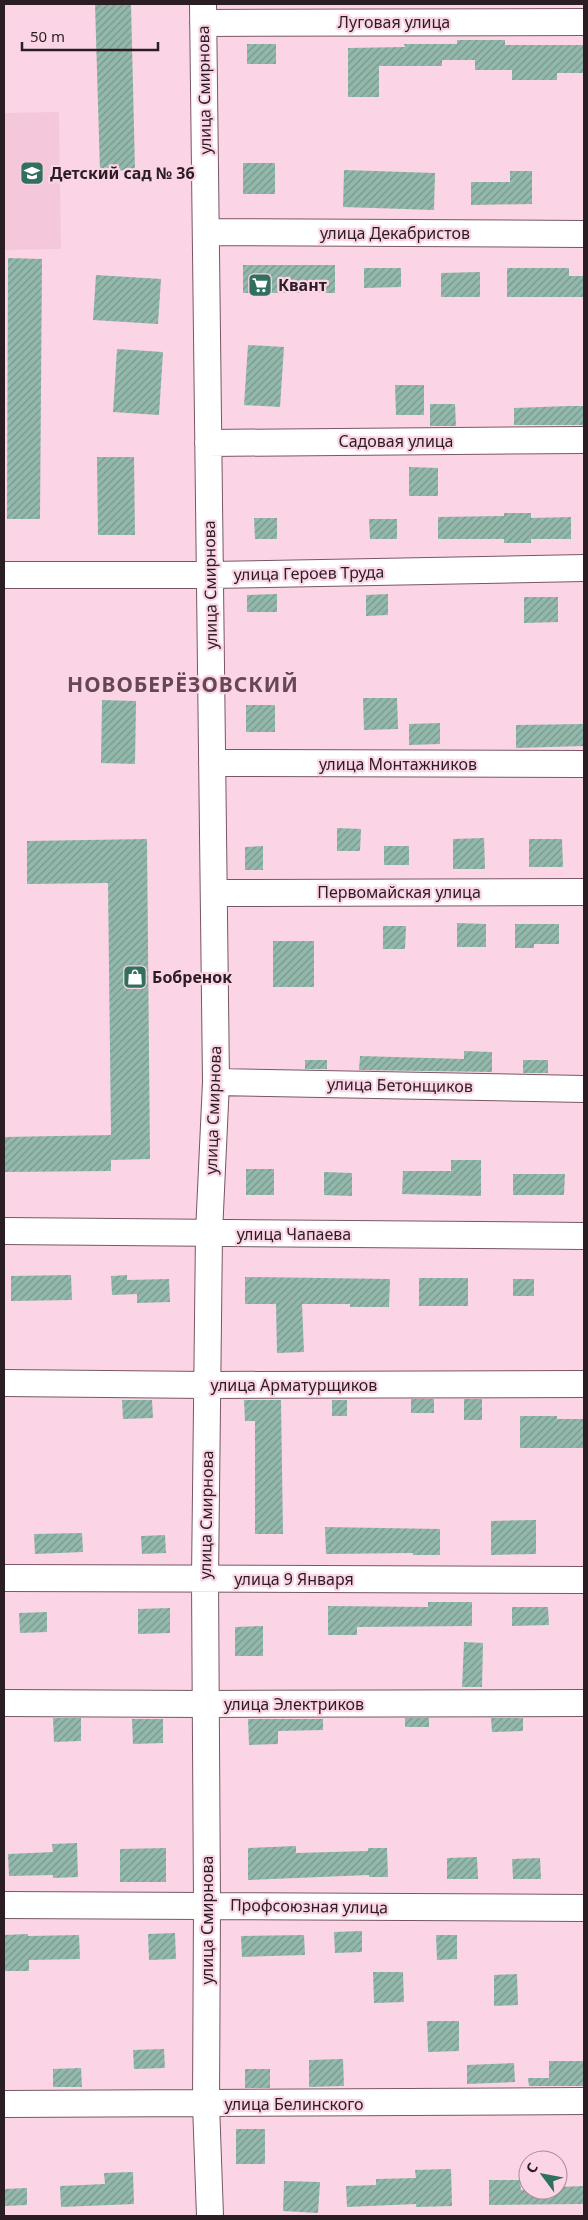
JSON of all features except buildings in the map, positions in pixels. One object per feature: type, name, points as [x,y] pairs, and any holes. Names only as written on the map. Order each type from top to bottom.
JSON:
[{"type":"street","name":"Луговая улица","points":[[203,13],[584,22]]},
{"type":"street","name":"улица Смирнова","points":[[203,13],[216,1082],[209,1233],[205,1579],[206,2104],[210,2216]]},
{"type":"street","name":"улица Декабристов","points":[[206,232],[584,234]]},
{"type":"street","name":"Садовая улица","points":[[208,443],[584,440]]},
{"type":"street","name":"улица Героев Труда","points":[[4,576],[210,575],[584,568]]},
{"type":"street","name":"улица Монтажников","points":[[212,763],[584,764]]},
{"type":"street","name":"Первомайская улица","points":[[214,893],[584,892]]},
{"type":"street","name":"улица Бетонщиков","points":[[216,1082],[584,1089]]},
{"type":"street","name":"улица Чапаева","points":[[4,1231],[584,1236]]},
{"type":"street","name":"улица Арматурщиков","points":[[4,1383],[207,1385],[584,1384]]},
{"type":"street","name":"улица 9 Января","points":[[4,1578],[584,1580]]},
{"type":"street","name":"улица Электриков","points":[[4,1703],[584,1703]]},
{"type":"street","name":"Профсоюзная улица","points":[[4,1905],[584,1908]]},
{"type":"street","name":"улица Белинского","points":[[4,2104],[584,2101]]},
{"type":"shaded area","name":"Детский сад № 36","points":[[59,112],[61,249],[4,250],[4,113]]},
{"type":"place","name":"Детский сад № 36","points":[[32,173]]},
{"type":"place","name":"Квант","points":[[260,285]]},
{"type":"place","name":"Бобренок","points":[[135,977]]},
{"type":"district","name":"НОВОБЕРЁЗОВСКИЙ","points":[[183,684]]}]
